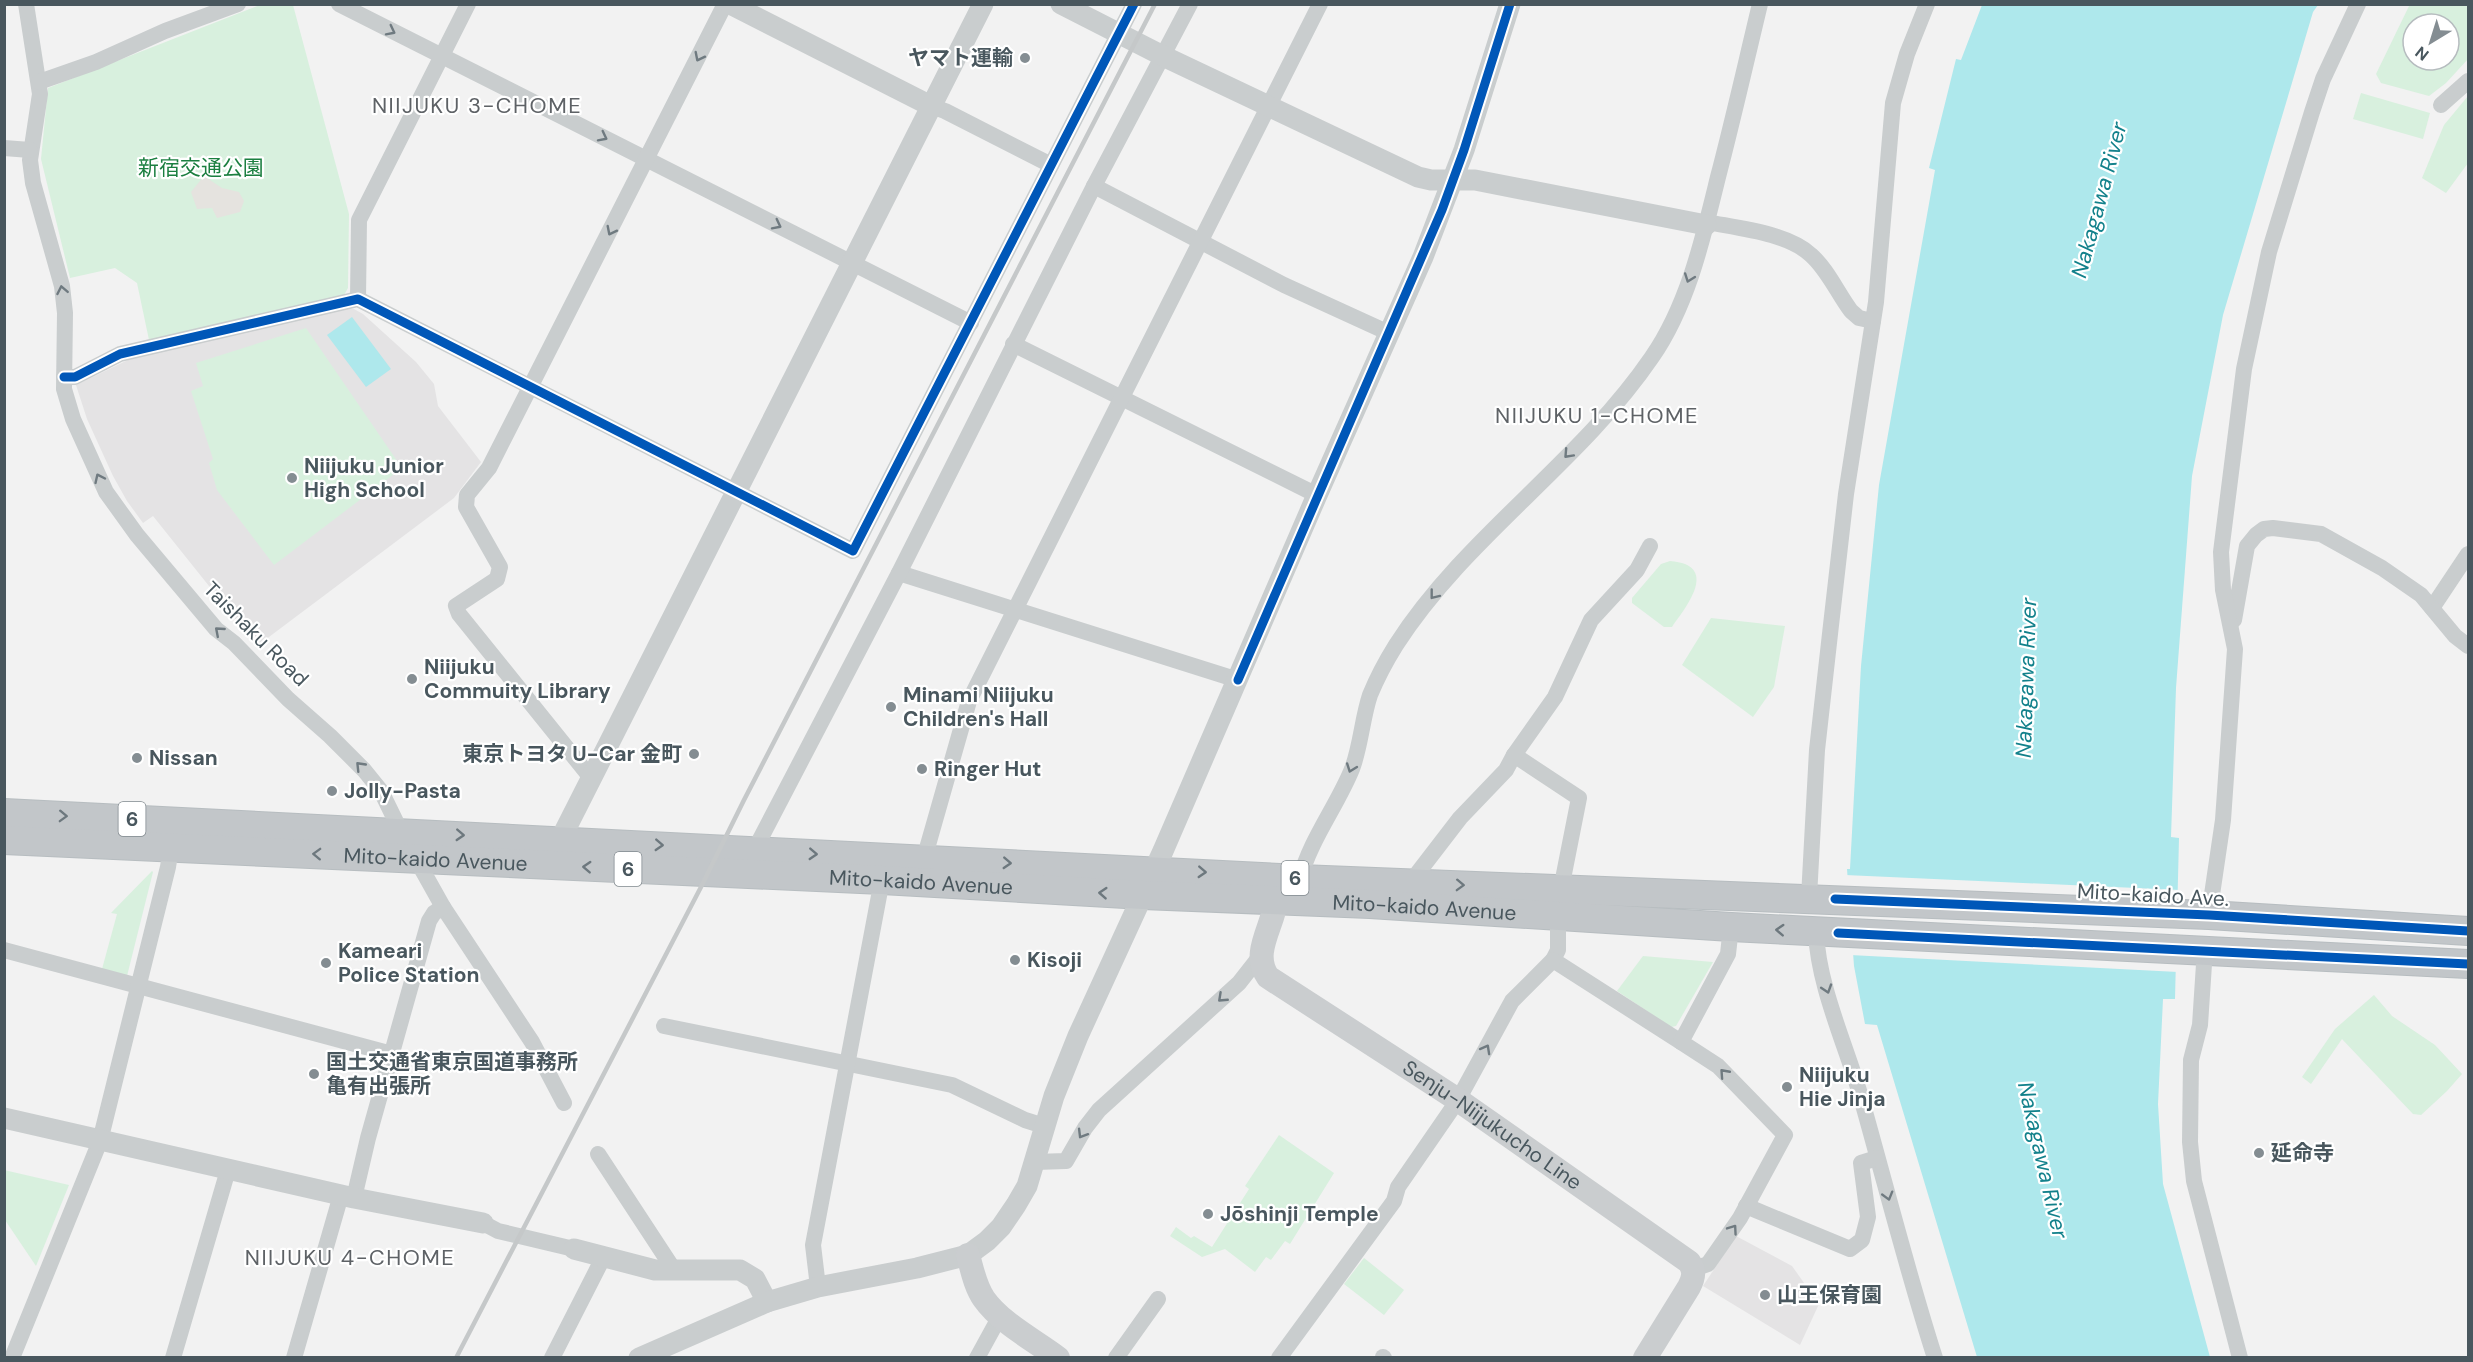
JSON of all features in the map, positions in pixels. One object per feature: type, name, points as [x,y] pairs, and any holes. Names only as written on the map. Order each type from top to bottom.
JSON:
[{"type":"highway","name":"Mito-kaido Avenue","points":[[4,813],[401,832],[554,853],[761,863],[924,859],[1149,883],[1276,901],[1559,902],[1822,898]]},
{"type":"highway","name":"Mito-kaido Avenue","points":[[4,840],[417,859],[554,853]]},
{"type":"highway","name":"Mito-kaido Avenue","points":[[761,863],[882,880],[1149,883],[1300,879],[1410,883],[1731,927],[1827,932]]},
{"type":"highway","name":"Mito-kaido Ave.","points":[[1822,898],[2199,915],[2469,931]]},
{"type":"highway","name":"6","points":[[1827,932],[2469,964]]},
{"type":"main road","points":[[1261,955],[1276,901]]},
{"type":"main road","name":"Senju-Niijukucho Line","points":[[1261,955],[1261,967],[1268,977],[1458,1100],[1678,1252],[1694,1269]]},
{"type":"main road","points":[[968,1254],[984,1299],[1000,1316],[1058,1358]]},
{"type":"main road","points":[[1645,1358],[1694,1278],[1694,1269]]},
{"type":"street","name":"Taishaku Road","points":[[26,4],[40,94],[30,150],[33,183],[62,286],[65,313],[64,389],[73,419],[106,492],[137,535],[216,630],[234,643],[288,699],[364,770],[381,791],[443,907],[532,1042],[564,1103]]},
{"type":"street","points":[[39,82],[96,62],[165,31],[238,4]]},
{"type":"street","points":[[339,4],[971,323]]},
{"type":"street","points":[[358,299],[359,220],[468,4]]},
{"type":"street","points":[[591,778],[512,683],[459,614],[456,606],[497,579],[500,567],[466,507],[468,495],[489,468],[728,4],[1051,165]]},
{"type":"street","points":[[554,853],[983,4]]},
{"type":"street","points":[[1061,4],[1163,56],[1418,177],[1431,180],[1475,180],[1706,223],[1778,238],[1795,244],[1811,254],[1851,311],[1859,318],[1872,321]]},
{"type":"street","points":[[64,377],[75,377],[120,354],[358,299],[853,551],[1134,4]]},
{"type":"street","points":[[761,863],[899,573],[1013,344],[1190,4]]},
{"type":"street","points":[[924,859],[969,701],[1320,4]]},
{"type":"street","points":[[639,1358],[767,1302],[818,1287],[917,1268],[968,1254],[987,1241],[1001,1227],[1027,1186],[1044,1126],[1074,1045],[1149,883],[1423,257],[1453,180],[1510,4]]},
{"type":"street","points":[[1300,879],[1305,862],[1353,766],[1370,695],[1396,645],[1436,591],[1616,403],[1652,358],[1672,324],[1706,223],[1760,4]]},
{"type":"street","points":[[1822,898],[1817,750],[1840,542],[1882,242],[1893,104],[1907,54],[1927,4]]},
{"type":"street","points":[[2199,915],[2223,820],[2235,649],[2223,590],[2221,552],[2244,369],[2270,252],[2312,112],[2323,79],[2358,4]]},
{"type":"street","points":[[2441,105],[2469,81]]},
{"type":"street","points":[[4,148],[30,150]]},
{"type":"street","points":[[1094,186],[1284,285],[1389,333]]},
{"type":"street","points":[[1013,344],[1317,495]]},
{"type":"street","points":[[2232,630],[2247,546],[2256,534],[2264,529],[2273,528],[2321,534],[2382,568],[2421,595],[2455,636],[2469,646]]},
{"type":"street","points":[[1410,883],[1460,818],[1502,775],[1555,697],[1591,620],[1637,570],[1650,546]]},
{"type":"street","points":[[2432,608],[2469,554]]},
{"type":"street","points":[[899,573],[1238,680]]},
{"type":"street","points":[[1279,1358],[1394,1201],[1398,1187],[1458,1100],[1512,1001],[1553,960],[1558,950],[1559,902],[1579,798],[1514,755]]},
{"type":"street","points":[[12,1358],[100,1141],[171,848]]},
{"type":"street","points":[[818,1287],[813,1245],[882,880]]},
{"type":"street","points":[[294,1358],[368,1138],[429,921],[434,913],[443,907]]},
{"type":"street","points":[[1681,1042],[1728,954],[1731,927]]},
{"type":"street","points":[[1827,932],[1821,972],[1878,1158],[1914,1293],[1935,1358]]},
{"type":"street","points":[[2197,949],[2200,1025],[2191,1060],[2190,1142],[2194,1181],[2240,1358]]},
{"type":"street","points":[[4,950],[392,1054]]},
{"type":"street","points":[[1035,1162],[1066,1161],[1085,1128],[1099,1110],[1239,983],[1261,955]]},
{"type":"street","points":[[1553,960],[1718,1066],[1785,1135],[1746,1206],[1708,1264],[1694,1269]]},
{"type":"street","points":[[664,1026],[951,1085],[1025,1120],[1044,1126]]},
{"type":"street","points":[[4,1118],[228,1170],[483,1223],[498,1231],[655,1270],[740,1270],[755,1279],[767,1302]]},
{"type":"street","points":[[598,1154],[674,1270]]},
{"type":"street","points":[[1746,1206],[1850,1249],[1862,1240],[1868,1217],[1861,1162],[1878,1158]]},
{"type":"street","points":[[173,1358],[228,1170]]},
{"type":"street","points":[[552,1358],[604,1256]]},
{"type":"street","points":[[1116,1358],[1158,1299]]},
{"type":"street","points":[[977,1358],[1000,1316]]},
{"type":"shaded area","name":"Niijuku Junior High School","points":[[343,308],[354,309],[363,314],[416,362],[434,384],[438,406],[481,462],[454,498],[257,646],[153,516],[143,523],[127,501],[87,419],[76,385],[128,360]]},
{"type":"shaded area","name":"山王保育園","points":[[1736,1236],[1792,1266],[1819,1304],[1800,1345],[1703,1286]]},
{"type":"green space","points":[[2410,4],[2468,5],[2468,59],[2461,67],[2461,12],[2406,12]]},
{"type":"green space","name":"新宿交通公園","points":[[260,5],[293,5],[349,214],[348,288],[343,297],[149,340],[137,283],[115,268],[70,278],[41,159],[48,88]]},
{"type":"green space","points":[[2401,23],[2401,72],[2456,72],[2429,96],[2381,83],[2376,74]]},
{"type":"green space","points":[[2361,93],[2430,113],[2423,139],[2353,119]]},
{"type":"green space","points":[[2468,96],[2468,163],[2446,193],[2422,178],[2444,125]]},
{"type":"green space","points":[[306,328],[402,468],[274,565],[217,490],[209,463],[213,459],[191,391],[203,386],[196,363]]},
{"type":"green space","points":[[1670,561],[1685,564],[1694,570],[1697,578],[1691,598],[1685,608],[1672,627],[1664,627],[1632,603],[1632,598],[1661,564]]},
{"type":"green space","points":[[1711,618],[1785,626],[1774,687],[1753,717],[1682,665]]},
{"type":"green space","points":[[152,871],[127,976],[102,969],[117,914],[111,913]]},
{"type":"green space","points":[[1643,956],[1713,962],[1676,1026],[1671,1027],[1617,991]]},
{"type":"green space","points":[[2374,995],[2392,1016],[2435,1045],[2462,1074],[2421,1115],[2413,1114],[2342,1039],[2311,1084],[2302,1077],[2335,1029]]},
{"type":"green space","points":[[1279,1135],[1334,1173],[1290,1244],[1285,1241],[1271,1260],[1266,1257],[1255,1272],[1225,1249],[1202,1257],[1170,1236],[1176,1227],[1191,1238],[1194,1236],[1212,1247],[1249,1189],[1245,1186]]},
{"type":"green space","points":[[4,1170],[69,1185],[36,1266],[5,1220]]},
{"type":"green space","points":[[1364,1258],[1404,1290],[1384,1315],[1344,1284]]},
{"type":"sand","points":[[204,176],[222,188],[239,192],[244,201],[240,212],[217,218],[212,208],[197,209],[191,192]]},
{"type":"water","name":"Nakagawa River","points":[[1982,5],[2318,5],[2313,12],[2223,315],[2192,476],[2176,688],[2171,837],[2179,838],[2175,999],[2163,999],[2158,1104],[2163,1184],[2210,1357],[1977,1357],[1877,1025],[1865,1024],[1854,966],[1847,869],[1850,869],[1861,666],[1879,485],[1935,170],[1929,168],[1956,59],[1961,60]]},
{"type":"water","points":[[352,317],[391,369],[366,387],[327,335]]},
{"type":"pier","points":[[1845,875],[2180,890],[2178,972],[1850,955]]},
{"type":"railway","points":[[456,1358],[1155,4]]},
{"type":"cycle path","points":[[64,377],[75,377],[120,354],[358,299],[853,551],[1134,4]]},
{"type":"cycle path","points":[[1238,680],[1442,210],[1464,150],[1510,4]]},
{"type":"cycle path","points":[[1835,899],[2209,915],[2468,931]]},
{"type":"cycle path","points":[[1838,933],[2468,964]]},
{"type":"place","name":"ヤマト運輸","points":[[1025,58]]},
{"type":"place","name":"Niijuku Junior High School","points":[[292,478]]},
{"type":"place","name":"Niijuku Commuity Library","points":[[412,679]]},
{"type":"place","name":"Minami Niijuku Children's Hall","points":[[891,707]]},
{"type":"place","name":"東京トヨタ U-Car 金町","points":[[694,754]]},
{"type":"place","name":"Nissan","points":[[137,758]]},
{"type":"place","name":"Ringer Hut","points":[[922,769]]},
{"type":"place","name":"Jolly-Pasta","points":[[332,791]]},
{"type":"place","name":"Kisoji","points":[[1015,960]]},
{"type":"place","name":"Kameari Police Station","points":[[326,963]]},
{"type":"place","name":"国土交通省東京国道事務所 亀有出張所","points":[[314,1074]]},
{"type":"place","name":"Niijuku Hie Jinja","points":[[1787,1087]]},
{"type":"place","name":"延命寺","points":[[2259,1153]]},
{"type":"place","name":"Jōshinji Temple","points":[[1208,1214]]},
{"type":"place","name":"山王保育園","points":[[1765,1295]]},
{"type":"district","name":"NIIJUKU 3-CHOME","points":[[477,105]]},
{"type":"district","name":"NIIJUKU 1-CHOME","points":[[1597,415]]},
{"type":"district","name":"NIIJUKU 4-CHOME","points":[[350,1257]]}]
